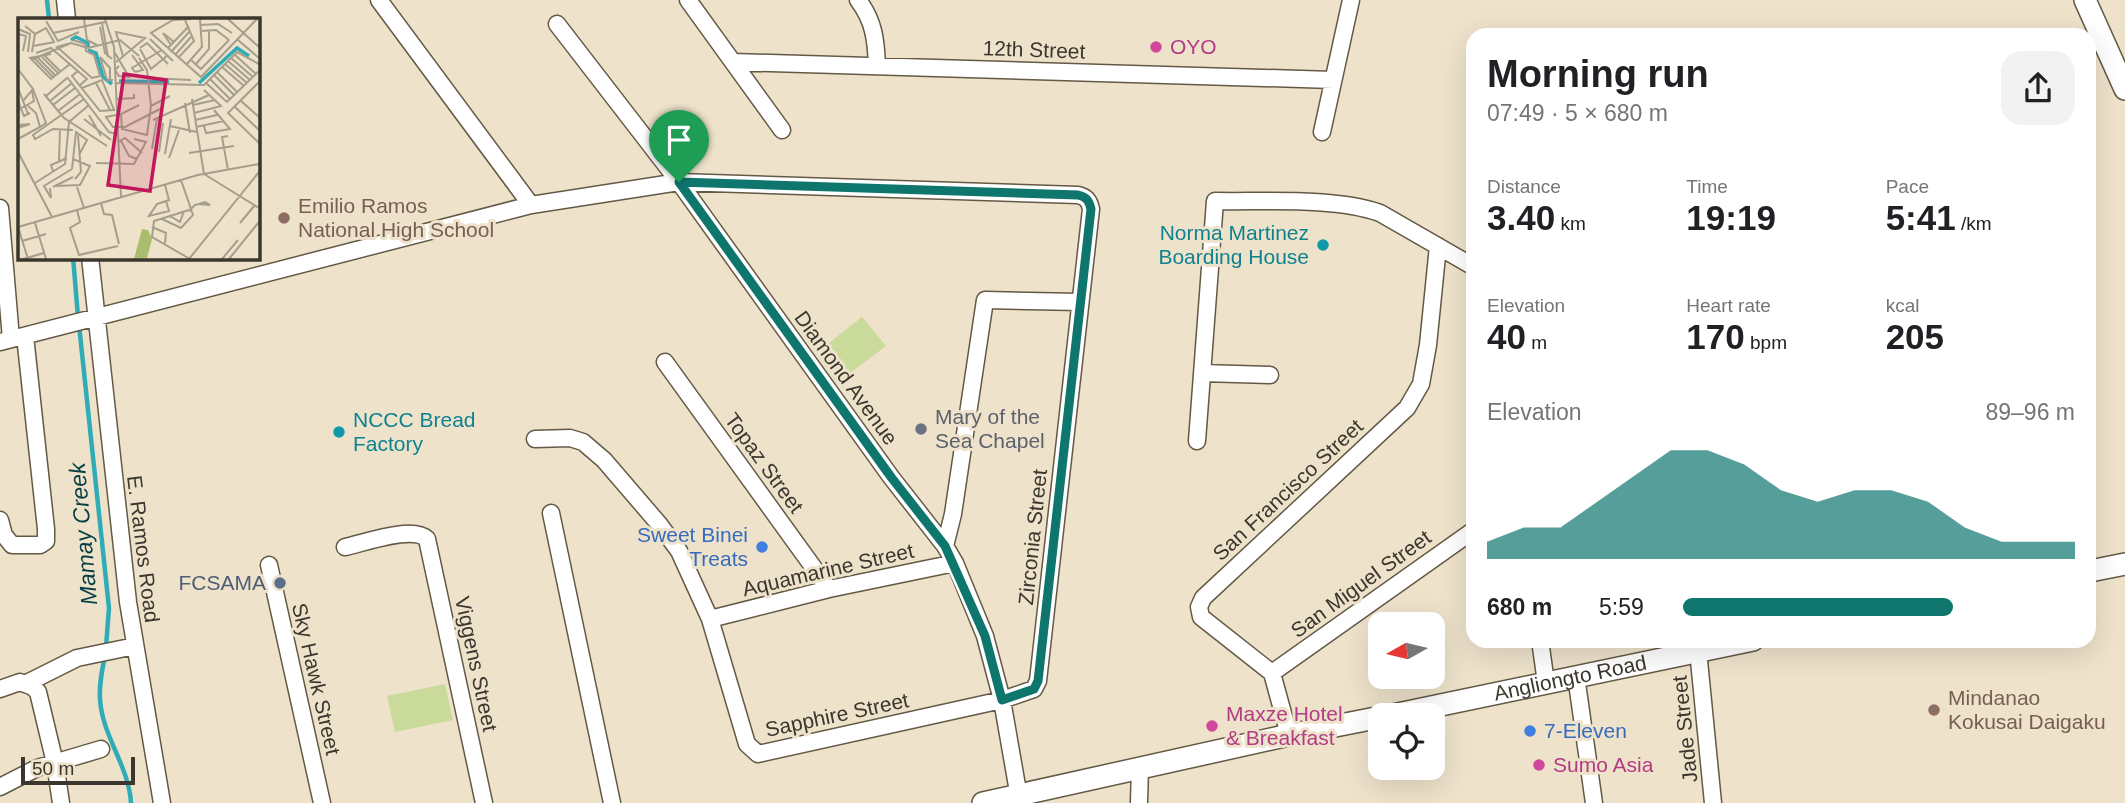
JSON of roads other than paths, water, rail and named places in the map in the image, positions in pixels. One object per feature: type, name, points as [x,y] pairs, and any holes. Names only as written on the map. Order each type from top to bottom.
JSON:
[{"type":"main road","points":[[2085,0],[2125,89]]},
{"type":"main road","points":[[2096,571],[2125,564]]},
{"type":"main road","name":"Angliongto Road","points":[[1445,704],[1576,677],[1690,648]]},
{"type":"main road","points":[[983,803],[1020,799],[1139,768],[1368,720]]},
{"type":"street","points":[[65,0],[67,18]]},
{"type":"street","points":[[379,0],[531,205]]},
{"type":"street","points":[[688,0],[782,130]]},
{"type":"street","points":[[858,0],[870,19],[876,36],[877,66]]},
{"type":"street","points":[[1322,132],[1351,0]]},
{"type":"street","name":"Diamond Avenue","points":[[557,24],[679,182],[891,477],[945,546],[955,563],[985,636],[1002,700],[1020,799]]},
{"type":"street","name":"12th Street","points":[[733,62],[1334,80]]},
{"type":"street","points":[[12,339],[531,205],[679,182]]},
{"type":"street","name":"Zirconia Street","points":[[679,182],[1078,195],[1089,201],[1091,209],[1038,681],[1034,689],[1002,700]]},
{"type":"street","points":[[1196,441],[1215,201],[1336,204],[1366,208],[1380,213],[1466,262]]},
{"type":"street","points":[[0,208],[12,339],[46,541],[40,545],[12,545],[4,534],[0,520]]},
{"type":"street","name":"San Francisco Street","points":[[1272,673],[1201,617],[1199,607],[1203,598],[1407,408],[1421,384],[1428,345],[1438,246]]},
{"type":"street","name":"E. Ramos Road","points":[[90,259],[83,320],[162,803]]},
{"type":"street","points":[[945,546],[953,514],[985,300],[1080,302]]},
{"type":"street","name":"Topaz Street","points":[[666,362],[829,589]]},
{"type":"street","points":[[1202,373],[1270,375]]},
{"type":"street","name":"Sapphire Street","points":[[535,439],[570,438],[583,442],[604,460],[679,551],[710,618],[747,744],[758,754],[1002,700]]},
{"type":"street","points":[[551,513],[612,803]]},
{"type":"street","name":"Viggens Street","points":[[345,547],[402,534],[424,536],[427,539],[484,803]]},
{"type":"street","name":"San Miguel Street","points":[[1272,673],[1466,536]]},
{"type":"street","name":"Aquamarine Street","points":[[710,618],[829,589],[955,563]]},
{"type":"street","name":"Sky Hawk Street","points":[[269,565],[322,803]]},
{"type":"street","points":[[0,689],[23,683],[77,659],[135,646]]},
{"type":"street","points":[[1541,648],[1546,682]]},
{"type":"street","name":"Jade Street","points":[[1698,648],[1713,803]]},
{"type":"street","points":[[1272,673],[1289,735]]},
{"type":"street","points":[[1576,677],[1594,803]]},
{"type":"street","points":[[23,683],[38,692],[55,763],[61,803]]},
{"type":"street","points":[[0,787],[20,775],[101,749]]},
{"type":"street","points":[[1139,768],[1139,803]]},
{"type":"waterway","name":"Mamay Creek","points":[[47,0],[49,18]]},
{"type":"waterway","name":"Mamay Creek","points":[[73,259],[78,317]]},
{"type":"waterway","name":"Mamay Creek","points":[[79,325],[109,608],[106,647]]},
{"type":"waterway","name":"Mamay Creek","points":[[105,656],[100,688],[102,713],[126,776],[131,803]]},
{"type":"place","name":"OYO","points":[[1156,47]]},
{"type":"place","name":"Emilio Ramos National High School","points":[[284,218]]},
{"type":"place","name":"Norma Martinez Boarding House","points":[[1323,245]]},
{"type":"place","name":"Mary of the Sea Chapel","points":[[921,429]]},
{"type":"place","name":"NCCC Bread Factory","points":[[339,432]]},
{"type":"place","name":"Sweet Binei Treats","points":[[762,547]]},
{"type":"place","name":"FCSAMA","points":[[280,583]]},
{"type":"place","name":"Mindanao Kokusai Daigaku","points":[[1934,710]]},
{"type":"place","name":"Maxze Hotel & Breakfast","points":[[1212,726]]},
{"type":"place","name":"7-Eleven","points":[[1530,731]]},
{"type":"place","name":"Sumo Asia","points":[[1539,765]]}]
